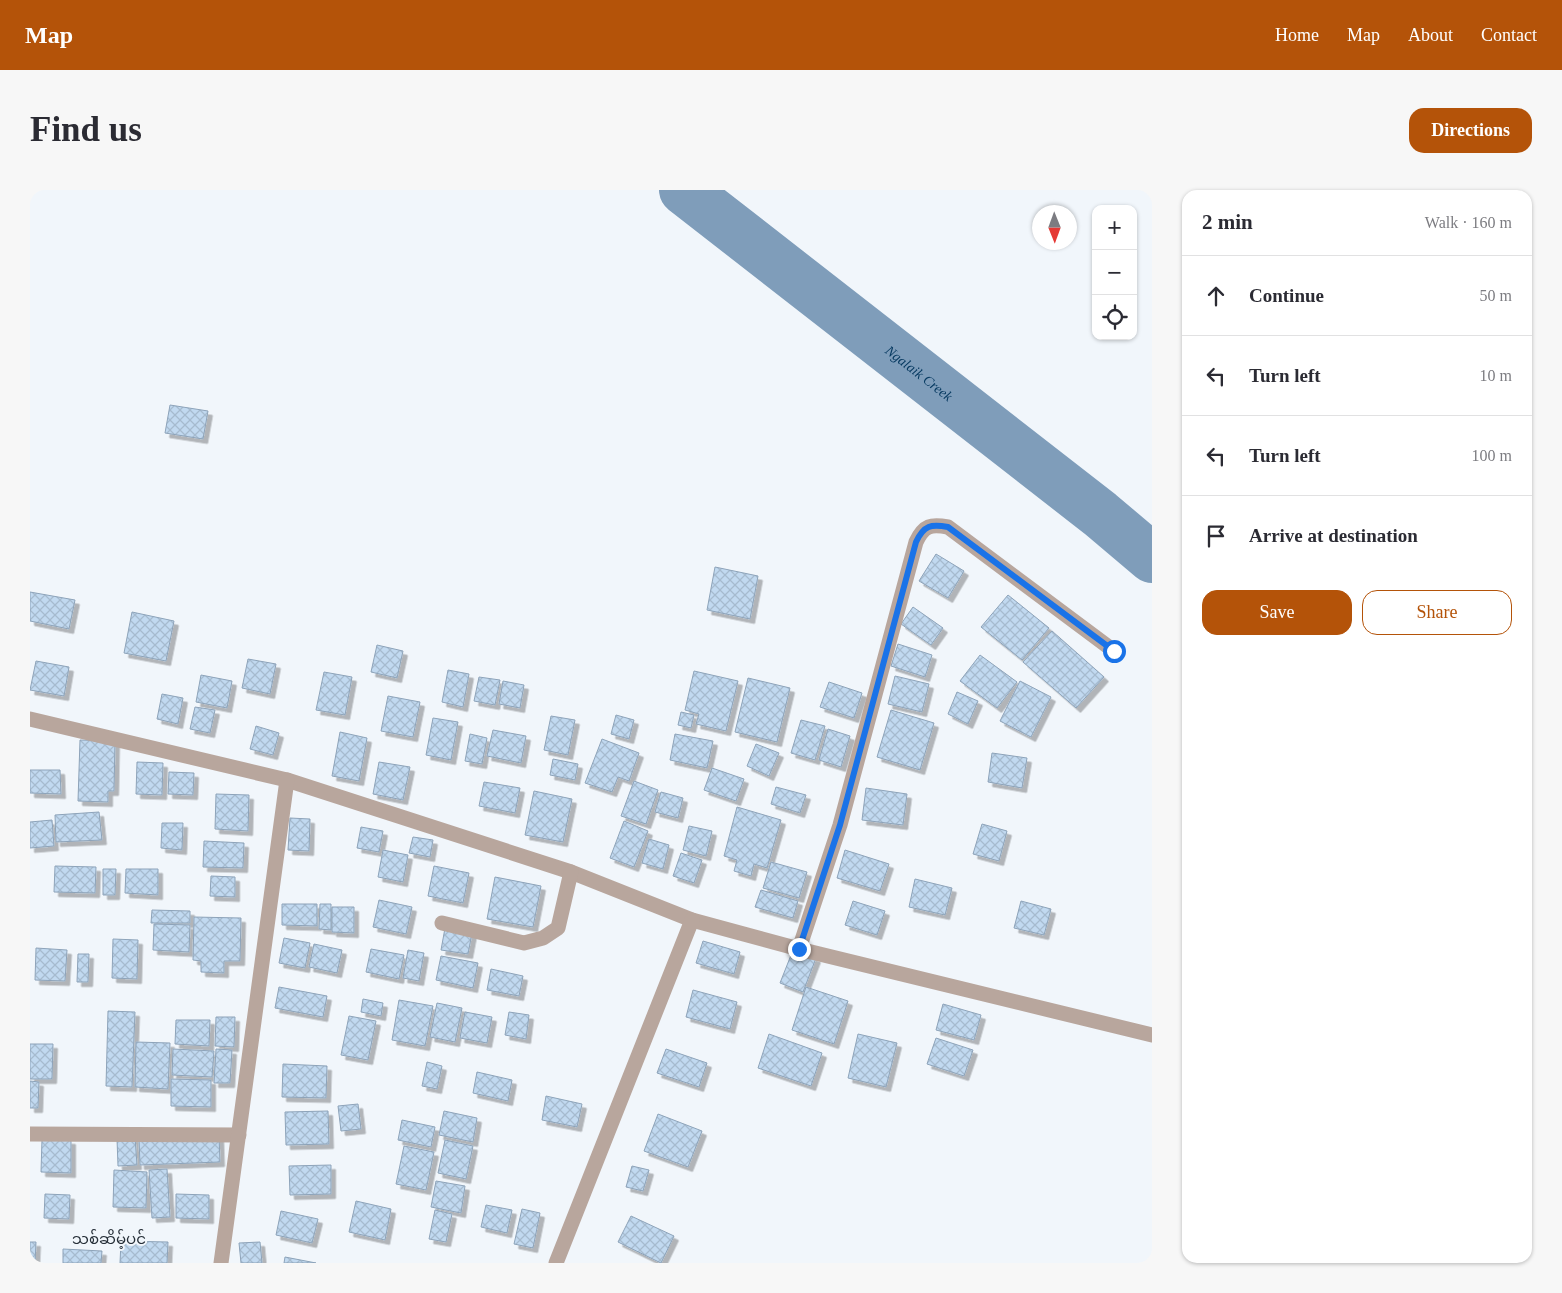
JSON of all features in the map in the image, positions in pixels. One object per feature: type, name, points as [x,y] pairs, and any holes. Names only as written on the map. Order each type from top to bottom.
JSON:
[{"type":"street","points":[[799,949],[840,825],[920,532],[935,525],[948,527],[1114,651]]},
{"type":"street","points":[[30,718],[287,780],[571,872],[692,920],[799,949],[1152,1035]]},
{"type":"street","points":[[222,1263],[287,780]]},
{"type":"street","points":[[442,923],[524,943],[543,938],[558,928],[571,872]]},
{"type":"street","points":[[556,1263],[692,920]]},
{"type":"street","points":[[30,1134],[239,1135]]},
{"type":"building","points":[[170,405],[208,411],[203,439],[165,433]]},
{"type":"building","points":[[936,554],[964,571],[948,598],[919,581]]},
{"type":"building","points":[[715,567],[758,576],[750,619],[707,610]]},
{"type":"building","points":[[30,592],[75,600],[69,629],[30,621]]},
{"type":"building","points":[[1008,595],[1049,628],[1022,660],[981,627]]},
{"type":"building","points":[[913,607],[943,628],[931,645],[901,624]]},
{"type":"building","points":[[132,612],[174,621],[166,661],[124,653]]},
{"type":"building","points":[[1052,631],[1104,677],[1076,708],[1023,662]]},
{"type":"building","points":[[898,644],[932,655],[925,677],[891,666]]},
{"type":"building","points":[[377,645],[403,651],[397,678],[371,672]]},
{"type":"building","points":[[980,655],[1017,682],[997,708],[960,681]]},
{"type":"building","points":[[248,659],[276,664],[270,694],[242,688]]},
{"type":"building","points":[[36,661],[69,667],[64,696],[30,690]]},
{"type":"building","points":[[448,670],[469,674],[463,707],[442,702]]},
{"type":"building","points":[[694,671],[738,681],[726,731],[696,724],[699,714],[685,710]]},
{"type":"building","points":[[324,672],[352,677],[345,715],[316,710]]},
{"type":"building","points":[[201,675],[232,681],[227,708],[196,702]]},
{"type":"building","points":[[895,676],[929,684],[922,712],[888,704]]},
{"type":"building","points":[[479,677],[500,680],[495,705],[474,701]]},
{"type":"building","points":[[748,678],[790,688],[777,742],[735,732]]},
{"type":"building","points":[[503,681],[524,685],[520,708],[499,704]]},
{"type":"building","points":[[1020,681],[1051,697],[1031,737],[1000,721]]},
{"type":"building","points":[[829,682],[862,693],[854,718],[820,707]]},
{"type":"building","points":[[957,692],[978,701],[968,724],[948,714]]},
{"type":"building","points":[[162,694],[183,698],[178,724],[157,719]]},
{"type":"building","points":[[388,696],[420,702],[413,737],[381,731]]},
{"type":"building","points":[[195,707],[215,710],[210,733],[190,729]]},
{"type":"building","points":[[891,710],[934,723],[920,770],[877,757]]},
{"type":"building","points":[[681,712],[694,715],[691,728],[678,725]]},
{"type":"building","points":[[616,715],[634,720],[629,739],[611,734]]},
{"type":"building","points":[[551,716],[575,720],[568,755],[544,750]]},
{"type":"building","points":[[433,718],[458,722],[451,760],[426,755]]},
{"type":"building","points":[[801,720],[825,726],[815,760],[791,753]]},
{"type":"building","points":[[256,726],[279,733],[273,755],[250,749]]},
{"type":"building","points":[[828,729],[850,736],[841,767],[819,760]]},
{"type":"building","points":[[493,730],[526,736],[521,763],[487,756]]},
{"type":"building","points":[[340,732],[367,738],[359,781],[332,776]]},
{"type":"building","points":[[470,734],[487,738],[482,764],[465,761]]},
{"type":"building","points":[[675,734],[713,741],[707,768],[670,760]]},
{"type":"building","points":[[602,739],[639,753],[629,781],[618,777],[612,792],[585,783]]},
{"type":"building","points":[[80,740],[115,741],[114,791],[108,791],[108,802],[78,801]]},
{"type":"building","points":[[756,744],[779,753],[769,776],[747,766]]},
{"type":"building","points":[[992,753],[1027,758],[1022,788],[988,782]]},
{"type":"building","points":[[553,759],[578,764],[575,780],[550,775]]},
{"type":"building","points":[[137,762],[163,763],[162,795],[136,794]]},
{"type":"building","points":[[379,762],[410,767],[403,800],[373,794]]},
{"type":"building","points":[[712,768],[744,779],[736,801],[704,790]]},
{"type":"building","points":[[30,770],[60,770],[61,794],[30,793]]},
{"type":"building","points":[[169,772],[194,773],[193,795],[168,794]]},
{"type":"building","points":[[634,781],[658,790],[646,824],[621,816]]},
{"type":"building","points":[[484,782],[520,788],[515,813],[479,806]]},
{"type":"building","points":[[776,787],[806,795],[800,813],[771,804]]},
{"type":"building","points":[[866,788],[907,794],[903,825],[862,820]]},
{"type":"building","points":[[534,791],[572,799],[563,842],[525,835]]},
{"type":"building","points":[[661,792],[683,798],[678,818],[655,812]]},
{"type":"building","points":[[216,794],[249,795],[248,831],[215,829]]},
{"type":"building","points":[[737,807],[781,820],[767,868],[754,864],[751,876],[734,871],[737,860],[724,856]]},
{"type":"building","points":[[99,812],[102,840],[56,842],[55,815]]},
{"type":"building","points":[[290,818],[310,819],[309,851],[288,850]]},
{"type":"building","points":[[52,820],[54,846],[30,848],[30,822]]},
{"type":"building","points":[[624,821],[648,831],[634,867],[610,858]]},
{"type":"building","points":[[162,823],[183,823],[182,850],[161,848]]},
{"type":"building","points":[[982,824],[1007,831],[999,861],[973,854]]},
{"type":"building","points":[[689,826],[712,831],[706,856],[683,850]]},
{"type":"building","points":[[361,827],[383,831],[379,852],[357,848]]},
{"type":"building","points":[[413,837],[433,840],[430,857],[409,853]]},
{"type":"building","points":[[649,839],[669,845],[663,869],[642,863]]},
{"type":"building","points":[[204,841],[244,843],[243,868],[203,867]]},
{"type":"building","points":[[383,850],[408,855],[403,882],[378,877]]},
{"type":"building","points":[[845,850],[889,864],[880,891],[837,878]]},
{"type":"building","points":[[681,853],[702,860],[694,883],[673,876]]},
{"type":"building","points":[[771,862],[807,872],[799,898],[763,888]]},
{"type":"building","points":[[55,866],[96,867],[95,893],[54,892]]},
{"type":"building","points":[[434,866],[469,873],[463,903],[428,896]]},
{"type":"building","points":[[103,869],[116,869],[115,895],[103,895]]},
{"type":"building","points":[[126,869],[158,869],[158,895],[125,893]]},
{"type":"building","points":[[211,876],[235,877],[235,897],[210,896]]},
{"type":"building","points":[[495,877],[541,886],[533,927],[487,919]]},
{"type":"building","points":[[915,879],[952,888],[945,915],[909,907]]},
{"type":"building","points":[[761,890],[798,901],[793,918],[755,907]]},
{"type":"building","points":[[379,900],[412,907],[406,934],[373,927]]},
{"type":"building","points":[[853,901],[885,911],[877,935],[845,925]]},
{"type":"building","points":[[1021,901],[1051,909],[1044,935],[1014,928]]},
{"type":"building","points":[[282,904],[317,904],[317,926],[282,925]]},
{"type":"building","points":[[320,904],[331,904],[331,930],[319,929]]},
{"type":"building","points":[[332,907],[354,907],[354,933],[332,932]]},
{"type":"building","points":[[152,910],[190,911],[190,923],[151,923]]},
{"type":"building","points":[[194,917],[241,918],[240,961],[224,961],[224,973],[201,972],[201,961],[193,960]]},
{"type":"building","points":[[154,924],[190,925],[189,952],[153,950]]},
{"type":"building","points":[[445,928],[472,933],[468,954],[441,950]]},
{"type":"building","points":[[284,938],[310,943],[305,968],[279,963]]},
{"type":"building","points":[[113,939],[138,940],[137,979],[112,978]]},
{"type":"building","points":[[703,941],[740,952],[734,974],[696,963]]},
{"type":"building","points":[[314,944],[342,950],[337,973],[309,967]]},
{"type":"building","points":[[36,948],[67,950],[65,981],[35,980]]},
{"type":"building","points":[[371,949],[404,955],[399,979],[366,972]]},
{"type":"building","points":[[408,950],[424,953],[419,981],[403,978]]},
{"type":"building","points":[[793,950],[816,958],[803,992],[780,983]]},
{"type":"building","points":[[78,954],[89,954],[88,982],[77,982]]},
{"type":"building","points":[[441,956],[478,963],[473,988],[436,980]]},
{"type":"building","points":[[491,969],[523,976],[519,996],[487,990]]},
{"type":"building","points":[[279,987],[327,996],[323,1017],[275,1008]]},
{"type":"building","points":[[806,987],[848,1001],[834,1044],[792,1030]]},
{"type":"building","points":[[693,990],[737,1002],[730,1029],[686,1017]]},
{"type":"building","points":[[363,999],[383,1003],[381,1016],[361,1012]]},
{"type":"building","points":[[399,1000],[433,1006],[425,1046],[392,1040]]},
{"type":"building","points":[[437,1003],[462,1008],[455,1042],[430,1037]]},
{"type":"building","points":[[943,1004],[981,1015],[974,1040],[936,1030]]},
{"type":"building","points":[[108,1011],[135,1012],[132,1087],[106,1086]]},
{"type":"building","points":[[465,1012],[492,1017],[487,1043],[460,1038]]},
{"type":"building","points":[[509,1012],[529,1015],[526,1039],[505,1035]]},
{"type":"building","points":[[349,1016],[376,1021],[368,1060],[341,1055]]},
{"type":"building","points":[[216,1017],[235,1017],[234,1047],[215,1046]]},
{"type":"building","points":[[176,1020],[210,1020],[209,1046],[175,1044]]},
{"type":"building","points":[[769,1034],[822,1053],[811,1086],[758,1068]]},
{"type":"building","points":[[858,1034],[897,1043],[886,1087],[848,1078]]},
{"type":"building","points":[[936,1038],[973,1050],[964,1076],[927,1064]]},
{"type":"building","points":[[136,1042],[170,1043],[168,1089],[135,1087]]},
{"type":"building","points":[[30,1044],[53,1044],[52,1079],[30,1079]]},
{"type":"building","points":[[173,1049],[214,1051],[212,1077],[172,1075]]},
{"type":"building","points":[[216,1049],[232,1050],[230,1083],[214,1083]]},
{"type":"building","points":[[666,1049],[707,1063],[699,1087],[657,1073]]},
{"type":"building","points":[[427,1062],[442,1066],[437,1089],[422,1086]]},
{"type":"building","points":[[283,1064],[327,1066],[326,1098],[282,1097]]},
{"type":"building","points":[[477,1072],[512,1080],[508,1101],[473,1093]]},
{"type":"building","points":[[171,1079],[211,1080],[211,1107],[171,1106]]},
{"type":"building","points":[[30,1081],[39,1082],[38,1108],[30,1108]]},
{"type":"building","points":[[546,1096],[582,1104],[577,1127],[542,1120]]},
{"type":"building","points":[[358,1104],[361,1129],[341,1131],[338,1106]]},
{"type":"building","points":[[328,1111],[329,1144],[286,1145],[285,1112]]},
{"type":"building","points":[[444,1111],[477,1118],[473,1142],[439,1135]]},
{"type":"building","points":[[658,1114],[702,1131],[688,1167],[644,1151]]},
{"type":"building","points":[[402,1120],[435,1127],[431,1147],[398,1140]]},
{"type":"building","points":[[219,1136],[220,1162],[140,1165],[139,1139]]},
{"type":"building","points":[[135,1137],[137,1165],[118,1166],[117,1139]]},
{"type":"building","points":[[42,1139],[71,1140],[71,1173],[41,1172]]},
{"type":"building","points":[[445,1140],[473,1146],[466,1179],[438,1173]]},
{"type":"building","points":[[404,1146],[434,1152],[426,1190],[396,1184]]},
{"type":"building","points":[[331,1165],[331,1194],[290,1195],[289,1166]]},
{"type":"building","points":[[632,1166],[649,1170],[643,1191],[626,1187]]},
{"type":"building","points":[[167,1169],[170,1217],[152,1218],[149,1170]]},
{"type":"building","points":[[114,1170],[147,1172],[146,1208],[113,1207]]},
{"type":"building","points":[[436,1181],[465,1186],[461,1213],[431,1207]]},
{"type":"building","points":[[45,1194],[70,1195],[69,1219],[44,1218]]},
{"type":"building","points":[[176,1194],[209,1195],[209,1219],[176,1218]]},
{"type":"building","points":[[356,1201],[391,1209],[385,1240],[349,1232]]},
{"type":"building","points":[[486,1205],[512,1210],[507,1233],[481,1227]]},
{"type":"building","points":[[522,1209],[540,1213],[533,1248],[514,1244]]},
{"type":"building","points":[[435,1210],[452,1214],[446,1242],[429,1239]]},
{"type":"building","points":[[281,1211],[318,1219],[312,1243],[276,1235]]},
{"type":"building","points":[[631,1216],[674,1236],[661,1263],[618,1242]]},
{"type":"building","points":[[121,1241],[168,1242],[167,1263],[120,1263]]},
{"type":"building","points":[[30,1242],[36,1242],[35,1263],[30,1263]]},
{"type":"building","points":[[260,1242],[262,1263],[241,1263],[239,1243]]},
{"type":"building","points":[[63,1249],[102,1251],[101,1263],[63,1263]]},
{"type":"building","points":[[285,1257],[316,1263],[284,1263]]},
{"type":"waterway","name":"Ngalaik Creek","points":[[684,190],[1100,514],[1152,558]]},
{"type":"district","name":"သစ်ဆိမ့်ပင်","points":[[109,1239]]},
{"type":"route","points":[[799,949],[840,825],[920,532],[935,525],[948,527],[1114,651]]}]
